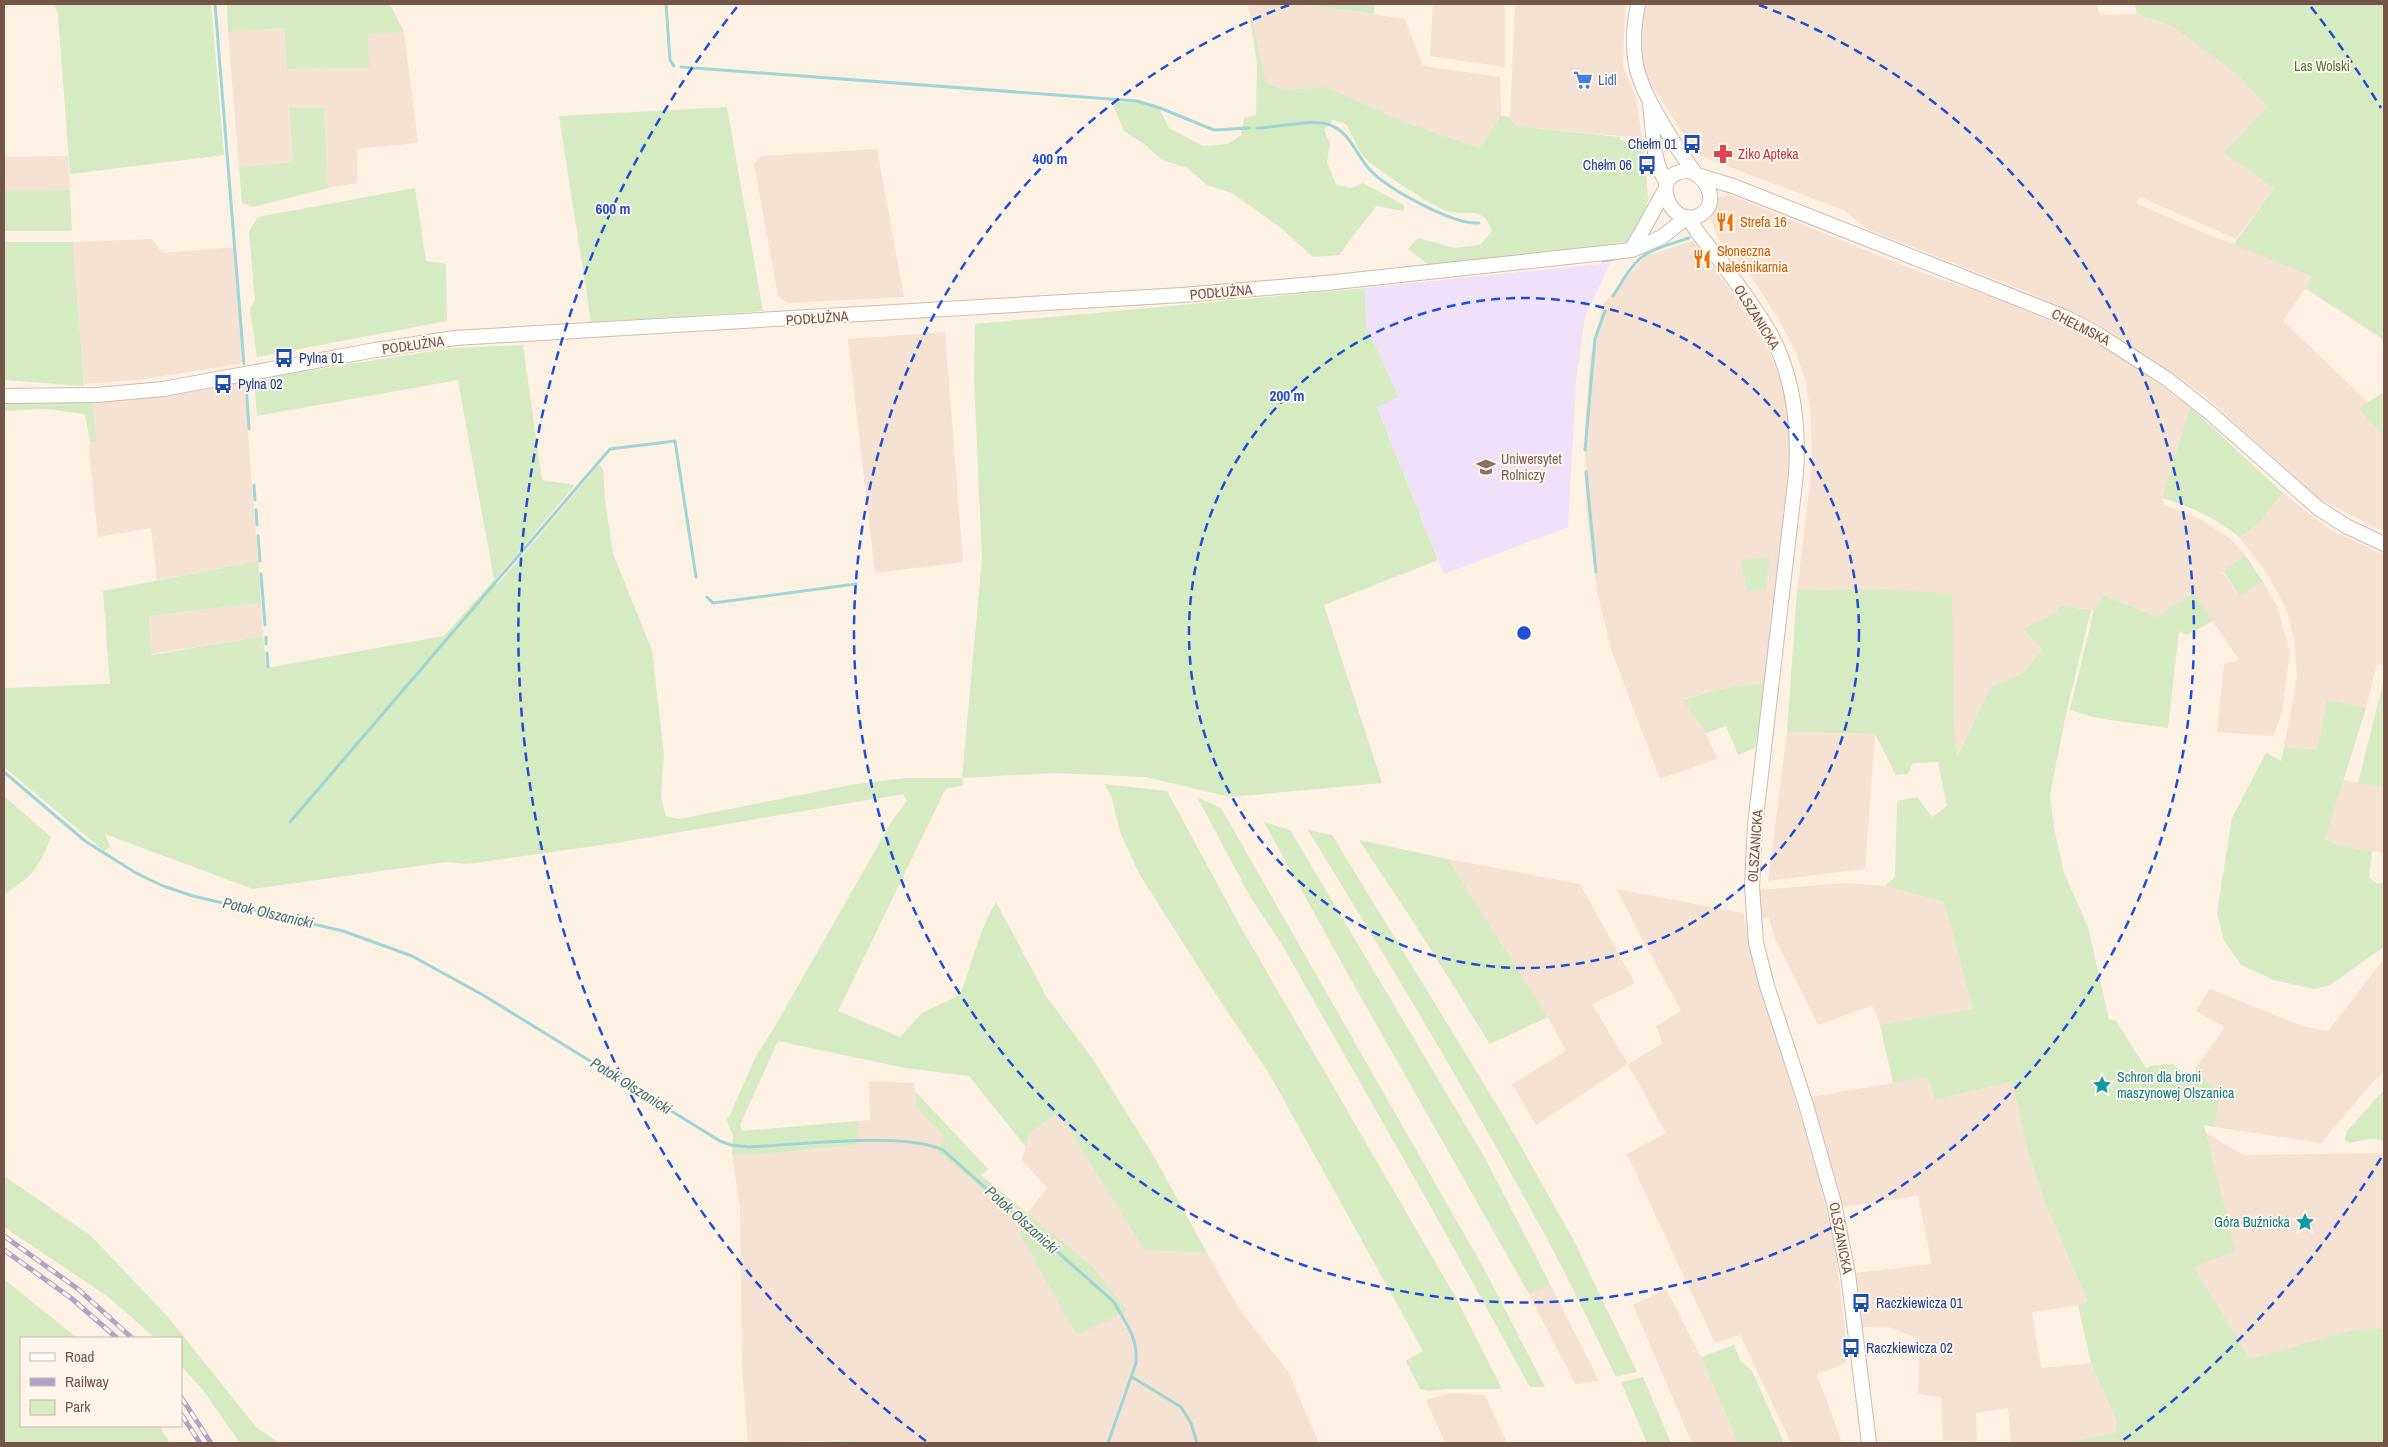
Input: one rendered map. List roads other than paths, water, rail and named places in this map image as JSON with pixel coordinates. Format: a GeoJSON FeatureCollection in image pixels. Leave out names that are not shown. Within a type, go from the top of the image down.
{"type":"FeatureCollection","features":[{"type":"Feature","properties":{"kind":"street"},"geometry":{"type":"LineString","coordinates":[[1638,4],[1634,32],[1635,63],[1649,97],[1678,150],[1710,190],[1706,207]]}},
{"type":"Feature","properties":{"kind":"street"},"geometry":{"type":"LineString","coordinates":[[1649,97],[1658,163],[1672,208],[1676,213],[1688,218],[1706,207],[1716,192],[1734,186]]}},
{"type":"Feature","properties":{"kind":"street"},"geometry":{"type":"LineString","coordinates":[[1632,250],[1666,186],[1678,173],[1698,174]]}},
{"type":"Feature","properties":{"kind":"street","name":"CHEŁMSKA"},"geometry":{"type":"LineString","coordinates":[[1698,174],[1734,186],[2058,314],[2096,333],[2167,379],[2202,406],[2318,508],[2346,526],[2384,544]]}},
{"type":"Feature","properties":{"kind":"street","name":"OLSZANICKA"},"geometry":{"type":"LineString","coordinates":[[1706,207],[1707,233],[1717,257]]}},
{"type":"Feature","properties":{"kind":"street","name":"OLSZANICKA"},"geometry":{"type":"LineString","coordinates":[[1688,218],[1772,338],[1782,358],[1794,402],[1798,451],[1755,825],[1753,907],[1761,964],[1826,1172],[1842,1237],[1869,1443]]}},
{"type":"Feature","properties":{"kind":"street","name":"PODŁUŻNA"},"geometry":{"type":"LineString","coordinates":[[4,396],[97,395],[162,388],[375,350],[455,338],[1164,297],[1326,283],[1632,250],[1662,237],[1688,218]]}},
{"type":"Feature","properties":{"kind":"waterway"},"geometry":{"type":"LineString","coordinates":[[215,4],[244,364]]}},
{"type":"Feature","properties":{"kind":"waterway"},"geometry":{"type":"LineString","coordinates":[[666,4],[670,60],[674,66]]}},
{"type":"Feature","properties":{"kind":"waterway"},"geometry":{"type":"LineString","coordinates":[[681,67],[1137,101],[1160,108],[1214,130],[1249,128]]}},
{"type":"Feature","properties":{"kind":"waterway"},"geometry":{"type":"LineString","coordinates":[[1257,128],[1304,123],[1330,125],[1337,128],[1348,138],[1370,170],[1391,187],[1438,212],[1468,222],[1479,223]]}},
{"type":"Feature","properties":{"kind":"waterway"},"geometry":{"type":"LineString","coordinates":[[1613,296],[1629,271],[1643,256],[1689,238]]}},
{"type":"Feature","properties":{"kind":"waterway"},"geometry":{"type":"LineString","coordinates":[[1603,261],[1615,259]]}},
{"type":"Feature","properties":{"kind":"waterway"},"geometry":{"type":"LineString","coordinates":[[1585,450],[1595,339],[1605,311]]}},
{"type":"Feature","properties":{"kind":"waterway"},"geometry":{"type":"LineString","coordinates":[[246,383],[249,429]]}},
{"type":"Feature","properties":{"kind":"waterway"},"geometry":{"type":"LineString","coordinates":[[290,822],[610,449],[675,441],[696,577]]}},
{"type":"Feature","properties":{"kind":"waterway"},"geometry":{"type":"LineString","coordinates":[[1586,472],[1596,572]]}},
{"type":"Feature","properties":{"kind":"waterway"},"geometry":{"type":"LineString","coordinates":[[254,485],[255,500]]}},
{"type":"Feature","properties":{"kind":"waterway"},"geometry":{"type":"LineString","coordinates":[[256,510],[257,525]]}},
{"type":"Feature","properties":{"kind":"waterway"},"geometry":{"type":"LineString","coordinates":[[258,536],[260,561]]}},
{"type":"Feature","properties":{"kind":"waterway"},"geometry":{"type":"LineString","coordinates":[[261,574],[265,625]]}},
{"type":"Feature","properties":{"kind":"waterway"},"geometry":{"type":"LineString","coordinates":[[707,597],[713,603],[856,584]]}},
{"type":"Feature","properties":{"kind":"waterway"},"geometry":{"type":"LineString","coordinates":[[266,637],[266,644]]}},
{"type":"Feature","properties":{"kind":"waterway"},"geometry":{"type":"LineString","coordinates":[[267,653],[268,667]]}},
{"type":"Feature","properties":{"kind":"waterway","name":"Potok Olszanicki"},"geometry":{"type":"LineString","coordinates":[[4,772],[85,841],[136,873],[163,886],[193,896],[343,931],[412,956],[483,995],[720,1141],[731,1145],[749,1147],[821,1142],[903,1141],[926,1144],[943,1150],[1114,1302],[1127,1324],[1135,1346],[1136,1363],[1108,1443]]}},
{"type":"Feature","properties":{"kind":"waterway"},"geometry":{"type":"LineString","coordinates":[[1132,1377],[1181,1407],[1191,1423],[1197,1443]]}},
{"type":"Feature","properties":{"kind":"railway"},"geometry":{"type":"LineString","coordinates":[[4,1236],[78,1289],[131,1337]]}},
{"type":"Feature","properties":{"kind":"railway"},"geometry":{"type":"LineString","coordinates":[[4,1250],[71,1298],[116,1337]]}},
{"type":"Feature","properties":{"kind":"railway"},"geometry":{"type":"LineString","coordinates":[[182,1399],[211,1443]]}},
{"type":"Feature","properties":{"kind":"railway"},"geometry":{"type":"LineString","coordinates":[[182,1416],[200,1443]]}},
{"type":"Feature","properties":{"kind":"place","name":"Lidl"},"geometry":{"type":"Point","coordinates":[1583,80]}},
{"type":"Feature","properties":{"kind":"place","name":"Chełm 01"},"geometry":{"type":"Point","coordinates":[1692,144]}},
{"type":"Feature","properties":{"kind":"place","name":"Ziko Apteka"},"geometry":{"type":"Point","coordinates":[1723,154]}},
{"type":"Feature","properties":{"kind":"place","name":"Chełm 06"},"geometry":{"type":"Point","coordinates":[1647,165]}},
{"type":"Feature","properties":{"kind":"place","name":"Strefa 16"},"geometry":{"type":"Point","coordinates":[1725,222]}},
{"type":"Feature","properties":{"kind":"place","name":"Słoneczna Naleśnikarnia"},"geometry":{"type":"Point","coordinates":[1702,259]}},
{"type":"Feature","properties":{"kind":"place","name":"Pylna 01"},"geometry":{"type":"Point","coordinates":[284,358]}},
{"type":"Feature","properties":{"kind":"place","name":"Pylna 02"},"geometry":{"type":"Point","coordinates":[223,384]}},
{"type":"Feature","properties":{"kind":"place","name":"Uniwersytet Rolniczy"},"geometry":{"type":"Point","coordinates":[1486,467]}},
{"type":"Feature","properties":{"kind":"place","name":"Schron dla broni maszynowej Olszanica"},"geometry":{"type":"Point","coordinates":[2102,1085]}},
{"type":"Feature","properties":{"kind":"place","name":"Góra Buźnicka"},"geometry":{"type":"Point","coordinates":[2305,1222]}},
{"type":"Feature","properties":{"kind":"place","name":"Raczkiewicza 01"},"geometry":{"type":"Point","coordinates":[1861,1303]}},
{"type":"Feature","properties":{"kind":"place","name":"Raczkiewicza 02"},"geometry":{"type":"Point","coordinates":[1851,1348]}},
{"type":"Feature","properties":{"kind":"park label","name":"Las Wolski"},"geometry":{"type":"Point","coordinates":[2322,66]}}]}
